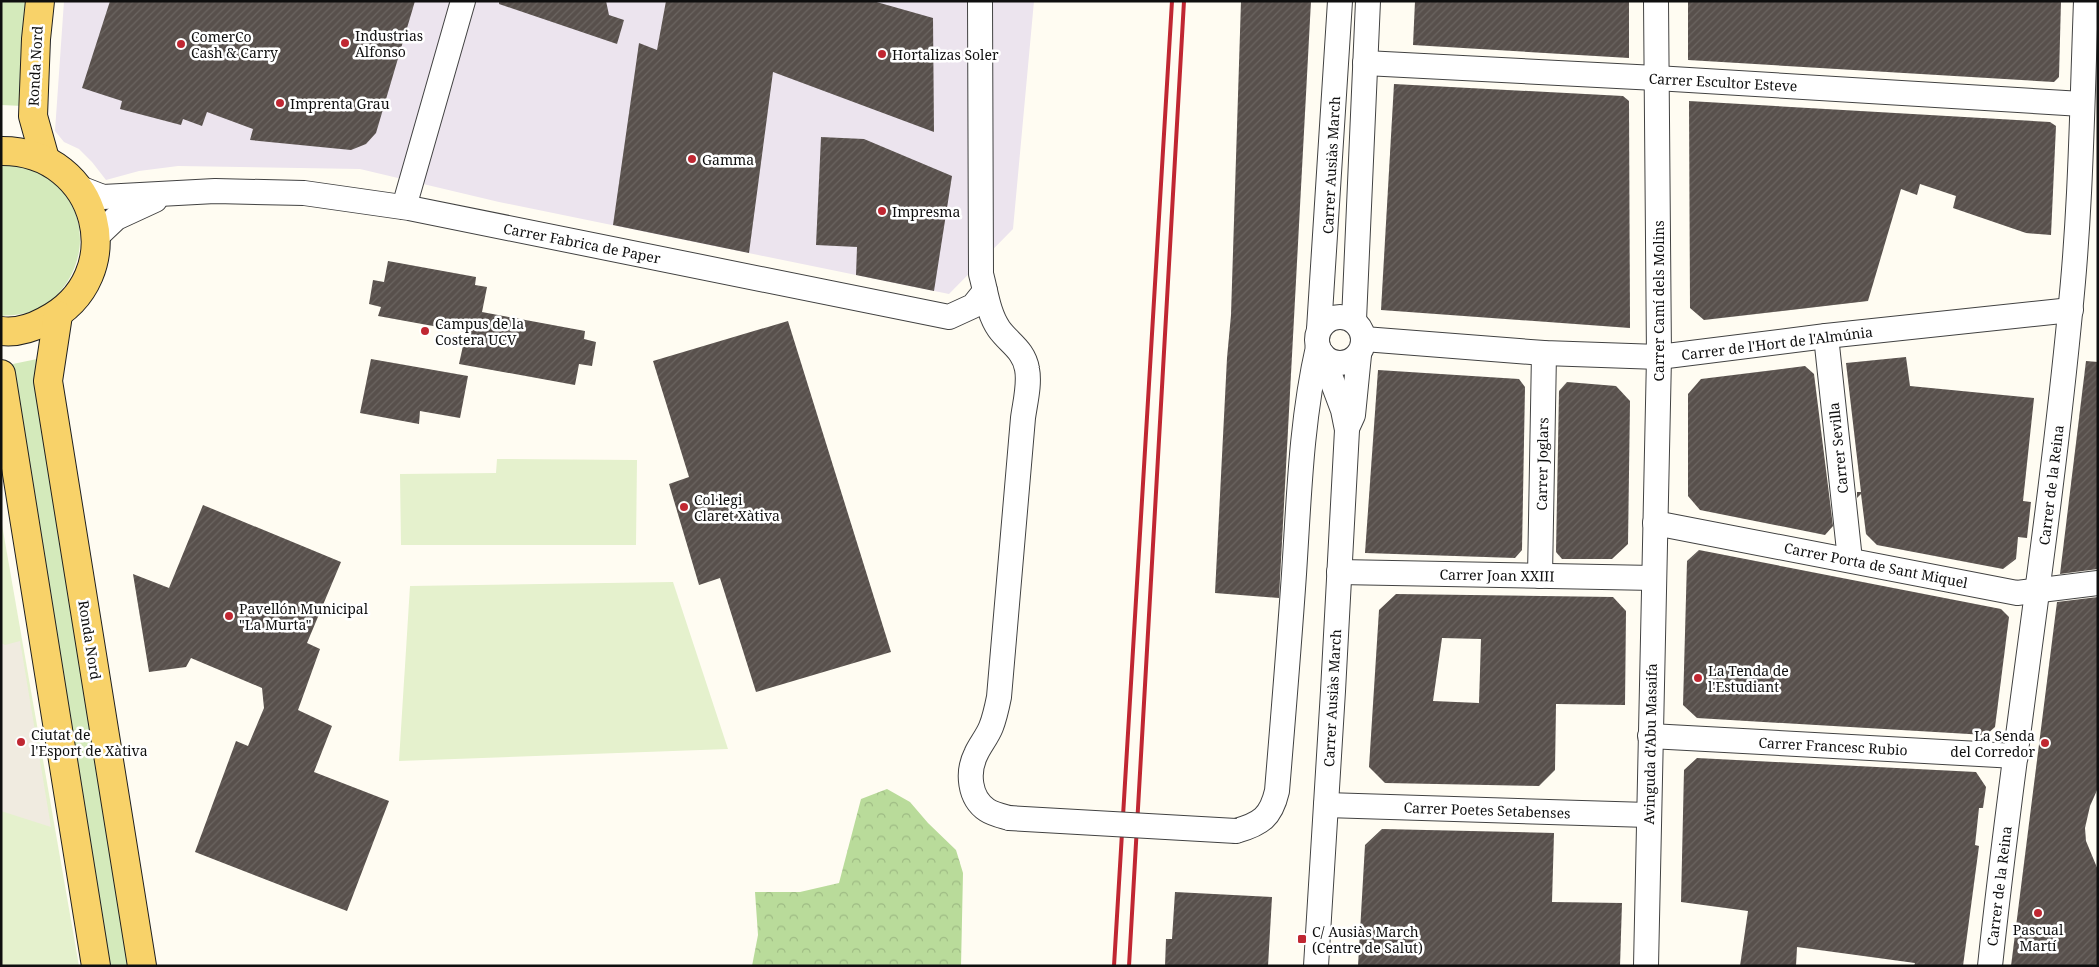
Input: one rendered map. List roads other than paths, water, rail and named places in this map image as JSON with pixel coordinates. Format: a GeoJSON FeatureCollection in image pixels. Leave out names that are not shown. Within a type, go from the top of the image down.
{"type":"FeatureCollection","features":[{"type":"Feature","properties":{"kind":"main road","name":"Ronda Nord"},"geometry":{"type":"LineString","coordinates":[[40,1],[36,39],[33,116],[45,158]]}},
{"type":"Feature","properties":{"kind":"main road"},"geometry":{"type":"LineString","coordinates":[[1,151],[19,151],[45,158],[64,171],[80,188],[92,211],[96,237],[92,267],[89,274],[79,294],[58,315],[32,328],[1,331]]}},
{"type":"Feature","properties":{"kind":"main road","name":"Ronda Nord"},"geometry":{"type":"LineString","coordinates":[[58,315],[48,381],[142,966]]}},
{"type":"Feature","properties":{"kind":"main road"},"geometry":{"type":"LineString","coordinates":[[1,374],[96,966]]}},
{"type":"Feature","properties":{"kind":"street"},"geometry":{"type":"LineString","coordinates":[[404,207],[463,1]]}},
{"type":"Feature","properties":{"kind":"street"},"geometry":{"type":"LineString","coordinates":[[980,1],[982,274],[985,290]]}},
{"type":"Feature","properties":{"kind":"street","name":"Carrer Ausiàs March"},"geometry":{"type":"LineString","coordinates":[[985,290],[991,314],[998,328],[1022,353],[1027,368],[1028,380],[1023,418],[999,697],[991,728],[976,755],[971,774],[974,795],[986,810],[1009,818],[1236,831],[1258,823],[1268,815],[1277,791],[1291,621],[1301,461],[1308,400],[1320,344],[1340,1]]}},
{"type":"Feature","properties":{"kind":"street","name":"Carrer Ausiàs March"},"geometry":{"type":"LineString","coordinates":[[1347,430],[1353,415],[1359,338],[1368,1]]}},
{"type":"Feature","properties":{"kind":"street","name":"Carrer Camí dels Molins"},"geometry":{"type":"LineString","coordinates":[[1655,523],[1659,357],[1656,1]]}},
{"type":"Feature","properties":{"kind":"street","name":"Carrer de la Reina"},"geometry":{"type":"LineString","coordinates":[[1990,966],[2071,310],[2080,174],[2086,1]]}},
{"type":"Feature","properties":{"kind":"street","name":"Carrer Escultor Esteve"},"geometry":{"type":"LineString","coordinates":[[1365,63],[1656,78],[2082,104]]}},
{"type":"Feature","properties":{"kind":"street","name":"Carrer Fabrica de Paper"},"geometry":{"type":"LineString","coordinates":[[80,188],[104,197],[215,191],[278,192],[334,197],[404,207],[949,317],[973,306],[985,290]]}},
{"type":"Feature","properties":{"kind":"street","name":"Carrer Fabrica de Paper"},"geometry":{"type":"LineString","coordinates":[[96,237],[116,218],[166,194]]}},
{"type":"Feature","properties":{"kind":"street","name":"Carrer de l'Hort de l'Almúnia"},"geometry":{"type":"LineString","coordinates":[[1359,338],[1544,352],[1659,357],[1826,336],[2071,310]]}},
{"type":"Feature","properties":{"kind":"street"},"geometry":{"type":"LineString","coordinates":[[1339,316],[1347,317],[1359,338],[1347,362],[1340,364],[1333,362],[1320,344],[1324,322],[1339,316]]}},
{"type":"Feature","properties":{"kind":"street","name":"Carrer Sevilla"},"geometry":{"type":"LineString","coordinates":[[1826,336],[1850,560]]}},
{"type":"Feature","properties":{"kind":"street","name":"Carrer Ausiàs March"},"geometry":{"type":"LineString","coordinates":[[1316,966],[1347,430],[1343,410],[1320,344]]}},
{"type":"Feature","properties":{"kind":"street","name":"Carrer Joglars"},"geometry":{"type":"LineString","coordinates":[[1540,576],[1544,352]]}},
{"type":"Feature","properties":{"kind":"street","name":"Carrer Porta de Sant Miquel"},"geometry":{"type":"LineString","coordinates":[[1655,523],[2017,593],[2098,583]]}},
{"type":"Feature","properties":{"kind":"street","name":"Avinguda d'Abu Masaifa"},"geometry":{"type":"LineString","coordinates":[[1646,966],[1655,523]]}},
{"type":"Feature","properties":{"kind":"street","name":"Carrer Joan XXIII"},"geometry":{"type":"LineString","coordinates":[[1339,572],[1654,578]]}},
{"type":"Feature","properties":{"kind":"street","name":"Carrer Francesc Rubio"},"geometry":{"type":"LineString","coordinates":[[1650,736],[2016,756]]}},
{"type":"Feature","properties":{"kind":"street","name":"Carrer Poetes Setabenses"},"geometry":{"type":"LineString","coordinates":[[1326,805],[1648,815]]}},
{"type":"Feature","properties":{"kind":"railway"},"geometry":{"type":"LineString","coordinates":[[1114,966],[1172,1]]}},
{"type":"Feature","properties":{"kind":"railway"},"geometry":{"type":"LineString","coordinates":[[1129,966],[1184,1]]}},
{"type":"Feature","properties":{"kind":"place","name":"Industrias Alfonso"},"geometry":{"type":"Point","coordinates":[345,43]}},
{"type":"Feature","properties":{"kind":"place","name":"ComerCo Cash & Carry"},"geometry":{"type":"Point","coordinates":[181,44]}},
{"type":"Feature","properties":{"kind":"place","name":"Hortalizas Soler"},"geometry":{"type":"Point","coordinates":[882,54]}},
{"type":"Feature","properties":{"kind":"place","name":"Imprenta Grau"},"geometry":{"type":"Point","coordinates":[280,103]}},
{"type":"Feature","properties":{"kind":"place","name":"Gamma"},"geometry":{"type":"Point","coordinates":[692,159]}},
{"type":"Feature","properties":{"kind":"place","name":"Impresma"},"geometry":{"type":"Point","coordinates":[882,211]}},
{"type":"Feature","properties":{"kind":"place","name":"Campus de la Costera UCV"},"geometry":{"type":"Point","coordinates":[425,331]}},
{"type":"Feature","properties":{"kind":"place","name":"Col·legi Claret Xàtiva"},"geometry":{"type":"Point","coordinates":[684,507]}},
{"type":"Feature","properties":{"kind":"place","name":"Pavellón Municipal \"La Murta\""},"geometry":{"type":"Point","coordinates":[229,616]}},
{"type":"Feature","properties":{"kind":"place","name":"La Tenda de l'Estudiant"},"geometry":{"type":"Point","coordinates":[1698,678]}},
{"type":"Feature","properties":{"kind":"place","name":"Ciutat de l'Esport de Xàtiva"},"geometry":{"type":"Point","coordinates":[21,742]}},
{"type":"Feature","properties":{"kind":"place","name":"La Senda del Corredor"},"geometry":{"type":"Point","coordinates":[2045,743]}},
{"type":"Feature","properties":{"kind":"place","name":"Pascual Martí"},"geometry":{"type":"Point","coordinates":[2038,913]}},
{"type":"Feature","properties":{"kind":"place","name":"C/ Ausiàs March (Centre de Salut)"},"geometry":{"type":"Point","coordinates":[1302,939]}}]}
